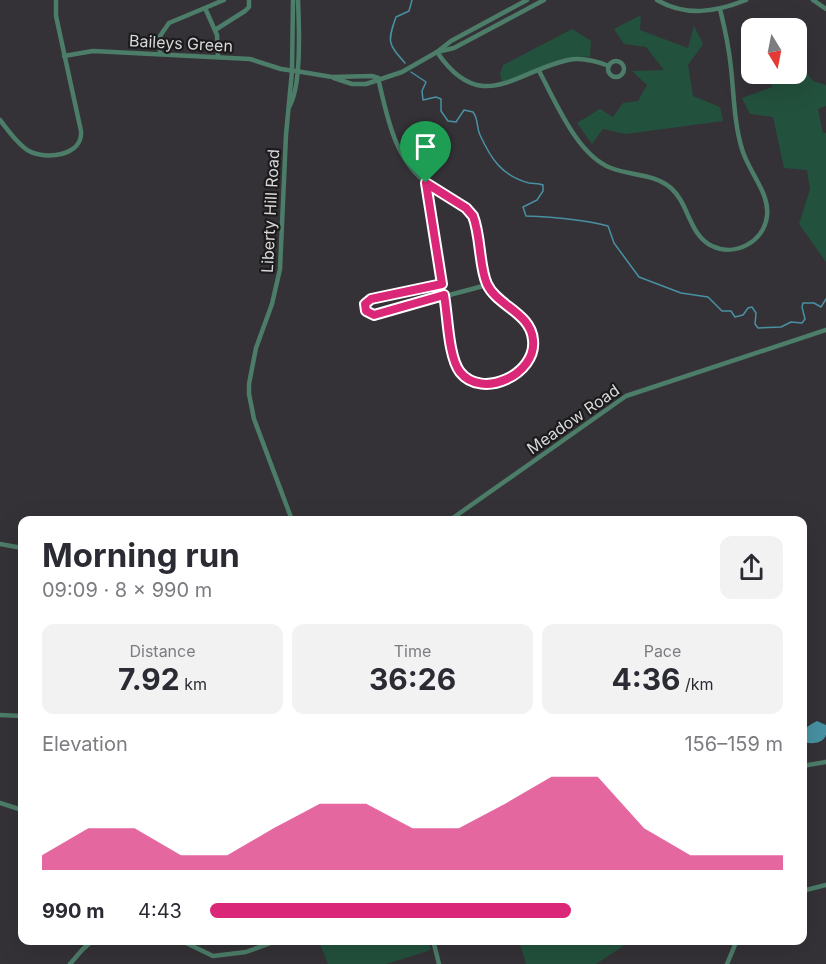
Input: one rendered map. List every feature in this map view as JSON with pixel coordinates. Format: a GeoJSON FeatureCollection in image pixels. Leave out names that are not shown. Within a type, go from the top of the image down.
{"type":"FeatureCollection","features":[{"type":"Feature","properties":{"kind":"street"},"geometry":{"type":"LineString","coordinates":[[0,120],[20,143],[32,152],[62,154],[71,152],[81,139],[56,16],[56,0]]}},
{"type":"Feature","properties":{"kind":"street"},"geometry":{"type":"LineString","coordinates":[[160,54],[160,40],[165,27],[173,21],[224,0]]}},
{"type":"Feature","properties":{"kind":"street"},"geometry":{"type":"LineString","coordinates":[[215,30],[247,9],[249,0]]}},
{"type":"Feature","properties":{"kind":"street","name":"Liberty Hill Road"},"geometry":{"type":"LineString","coordinates":[[293,0],[295,71]]}},
{"type":"Feature","properties":{"kind":"street","name":"Liberty Hill Road"},"geometry":{"type":"LineString","coordinates":[[290,516],[259,434],[249,394],[250,373],[256,348],[272,304],[280,269],[286,135],[294,93],[298,0]]}},
{"type":"Feature","properties":{"kind":"street"},"geometry":{"type":"LineString","coordinates":[[437,52],[451,41],[527,0]]}},
{"type":"Feature","properties":{"kind":"street"},"geometry":{"type":"LineString","coordinates":[[437,52],[454,48],[544,0]]}},
{"type":"Feature","properties":{"kind":"street"},"geometry":{"type":"LineString","coordinates":[[657,0],[682,10],[702,12],[720,9],[746,0]]}},
{"type":"Feature","properties":{"kind":"street"},"geometry":{"type":"LineString","coordinates":[[813,0],[826,9]]}},
{"type":"Feature","properties":{"kind":"street"},"geometry":{"type":"LineString","coordinates":[[205,8],[215,30],[218,57]]}},
{"type":"Feature","properties":{"kind":"street"},"geometry":{"type":"LineString","coordinates":[[539,71],[578,142],[594,159],[612,168],[649,176],[666,184],[679,198],[704,240],[721,249],[740,249],[752,243],[761,234],[768,210],[765,198],[746,162],[739,140],[728,46],[720,9]]}},
{"type":"Feature","properties":{"kind":"street","name":"Baileys Green"},"geometry":{"type":"LineString","coordinates":[[64,56],[93,51],[250,58],[295,71],[332,77],[372,76],[378,78],[402,72],[437,52]]}},
{"type":"Feature","properties":{"kind":"street"},"geometry":{"type":"LineString","coordinates":[[437,52],[453,72],[476,84],[486,86],[505,84],[558,63],[575,59],[589,60],[609,66]]}},
{"type":"Feature","properties":{"kind":"street"},"geometry":{"type":"LineString","coordinates":[[378,78],[396,142],[409,164],[426,183],[466,208],[473,216],[487,285],[530,329],[533,339],[532,354],[524,367],[512,376],[482,384],[464,376],[458,367],[454,358],[426,183]]}},
{"type":"Feature","properties":{"kind":"street"},"geometry":{"type":"LineString","coordinates":[[442,284],[371,299],[365,304],[365,309],[367,313],[374,315],[487,285]]}},
{"type":"Feature","properties":{"kind":"street","name":"Meadow Road"},"geometry":{"type":"LineString","coordinates":[[456,516],[626,396],[826,330]]}},
{"type":"Feature","properties":{"kind":"street"},"geometry":{"type":"LineString","coordinates":[[0,544],[18,547]]}},
{"type":"Feature","properties":{"kind":"street"},"geometry":{"type":"LineString","coordinates":[[0,715],[18,716]]}},
{"type":"Feature","properties":{"kind":"street"},"geometry":{"type":"LineString","coordinates":[[807,765],[826,762]]}},
{"type":"Feature","properties":{"kind":"street"},"geometry":{"type":"LineString","coordinates":[[0,803],[18,809]]}},
{"type":"Feature","properties":{"kind":"street"},"geometry":{"type":"LineString","coordinates":[[807,890],[826,885]]}},
{"type":"Feature","properties":{"kind":"street"},"geometry":{"type":"LineString","coordinates":[[70,964],[88,945]]}},
{"type":"Feature","properties":{"kind":"street"},"geometry":{"type":"LineString","coordinates":[[190,945],[213,956],[246,952],[265,945]]}},
{"type":"Feature","properties":{"kind":"street"},"geometry":{"type":"LineString","coordinates":[[434,945],[440,964]]}},
{"type":"Feature","properties":{"kind":"street"},"geometry":{"type":"LineString","coordinates":[[727,964],[735,945]]}},
{"type":"Feature","properties":{"kind":"street"},"geometry":{"type":"LineString","coordinates":[[211,964],[213,956]]}},
{"type":"Feature","properties":{"kind":"green space"},"geometry":{"type":"Polygon","coordinates":[[[641,15],[640,30],[688,48],[694,26],[703,44],[688,65],[693,96],[720,107],[723,121],[626,134],[603,129],[592,144],[577,123],[600,109],[613,117],[623,103],[638,101],[647,85],[632,71],[664,70],[646,47],[624,44],[614,29],[641,15]]]}},
{"type":"Feature","properties":{"kind":"green space"},"geometry":{"type":"Polygon","coordinates":[[[572,29],[591,41],[590,57],[556,62],[502,82],[500,74],[503,65],[572,29]]]}},
{"type":"Feature","properties":{"kind":"green space"},"geometry":{"type":"Polygon","coordinates":[[[807,74],[813,81],[826,85],[826,106],[818,109],[823,133],[826,133],[826,262],[799,224],[810,189],[807,170],[784,168],[773,117],[750,114],[742,98],[772,87],[772,84],[807,84],[807,74]]]}},
{"type":"Feature","properties":{"kind":"green space"},"geometry":{"type":"Polygon","coordinates":[[[321,945],[429,945],[431,950],[386,964],[328,964],[321,945]]]}},
{"type":"Feature","properties":{"kind":"green space"},"geometry":{"type":"Polygon","coordinates":[[[520,945],[625,945],[596,964],[526,964],[520,945]]]}},
{"type":"Feature","properties":{"kind":"water"},"geometry":{"type":"Polygon","coordinates":[[[817,721],[826,725],[826,735],[822,740],[816,743],[807,742],[807,728],[817,721]]]}},
{"type":"Feature","properties":{"kind":"waterway"},"geometry":{"type":"LineString","coordinates":[[405,63],[392,47],[390,38],[396,17],[409,11],[412,0]]}},
{"type":"Feature","properties":{"kind":"waterway"},"geometry":{"type":"LineString","coordinates":[[411,72],[426,82],[422,91],[423,100],[436,97],[441,99],[441,111],[448,121],[456,122],[464,110],[473,112],[484,144],[493,159],[505,171],[520,180],[543,185],[543,191],[537,200],[523,207],[526,216],[567,219],[608,226],[614,243],[639,277],[681,293],[708,297],[722,311],[731,311],[735,317],[743,315],[748,308],[752,307],[756,313],[755,324],[758,328],[781,327],[791,322],[802,323],[805,319],[803,303],[814,303],[821,307],[826,299]]}},
{"type":"Feature","properties":{"kind":"route"},"geometry":{"type":"LineString","coordinates":[[426,183],[466,208],[473,216],[487,285],[530,329],[533,349],[530,359],[520,371],[512,376],[482,384],[468,379],[460,372],[454,358],[444,295],[374,315],[369,314],[365,309],[365,304],[371,299],[442,284],[426,183]]}}]}
